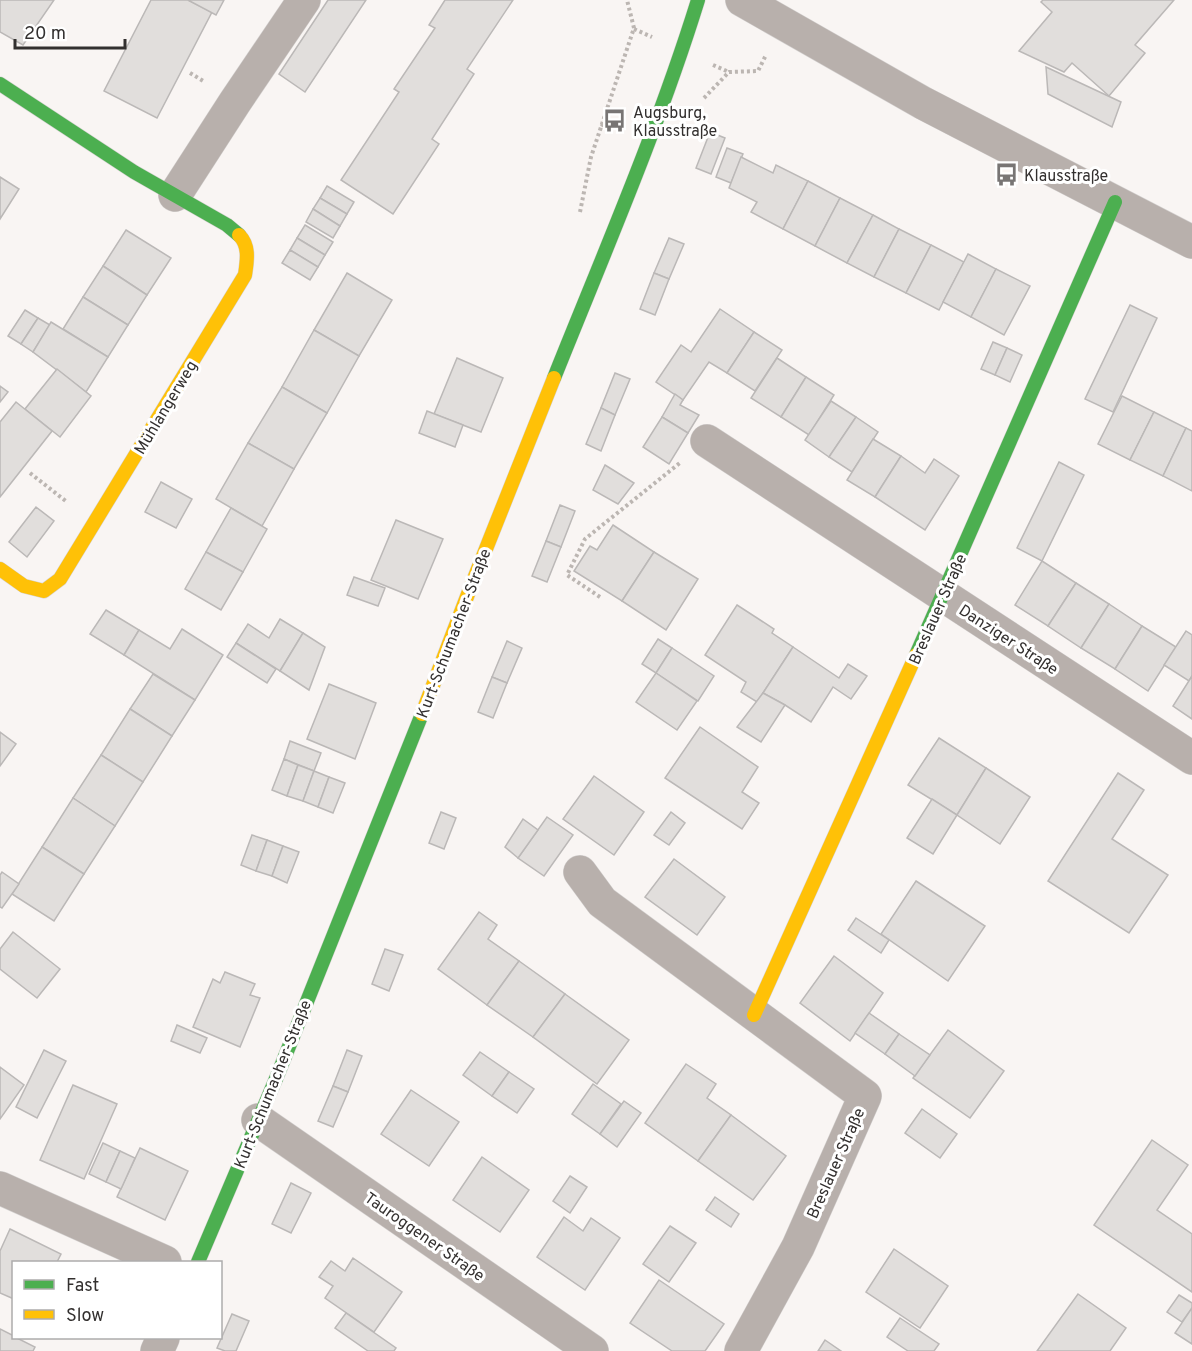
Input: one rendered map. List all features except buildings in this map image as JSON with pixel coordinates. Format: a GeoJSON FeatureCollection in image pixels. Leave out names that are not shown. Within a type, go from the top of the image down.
{"type":"FeatureCollection","features":[{"type":"Feature","properties":{"kind":"street"},"geometry":{"type":"LineString","coordinates":[[175,195],[304,0]]}},
{"type":"Feature","properties":{"kind":"street","name":"Kurt-Schumacher-Straße"},"geometry":{"type":"LineString","coordinates":[[199,1261],[278,1074],[636,174],[682,51],[698,0]]}},
{"type":"Feature","properties":{"kind":"street"},"geometry":{"type":"LineString","coordinates":[[742,0],[923,103],[1192,242]]}},
{"type":"Feature","properties":{"kind":"street","name":"Mühlangerweg"},"geometry":{"type":"LineString","coordinates":[[0,84],[134,172],[227,225],[242,238],[248,255],[245,274],[60,579],[44,591],[24,586],[0,569]]}},
{"type":"Feature","properties":{"kind":"street","name":"Breslauer Straße"},"geometry":{"type":"LineString","coordinates":[[754,1015],[943,596],[1115,202]]}},
{"type":"Feature","properties":{"kind":"street","name":"Danziger Straße"},"geometry":{"type":"LineString","coordinates":[[707,441],[1192,758]]}},
{"type":"Feature","properties":{"kind":"street","name":"Breslauer Straße"},"geometry":{"type":"LineString","coordinates":[[580,872],[602,902],[865,1096],[798,1247],[741,1351]]}},
{"type":"Feature","properties":{"kind":"street","name":"Tauroggener Straße"},"geometry":{"type":"LineString","coordinates":[[258,1120],[592,1351]]}},
{"type":"Feature","properties":{"kind":"street"},"geometry":{"type":"LineString","coordinates":[[0,1188],[161,1261]]}},
{"type":"Feature","properties":{"kind":"path"},"geometry":{"type":"LineString","coordinates":[[700,106],[705,95],[729,72],[758,71]]}},
{"type":"Feature","properties":{"kind":"path"},"geometry":{"type":"LineString","coordinates":[[602,124],[607,127]]}},
{"type":"Feature","properties":{"kind":"path"},"geometry":{"type":"LineString","coordinates":[[600,597],[567,575],[585,539],[707,441]]}},
{"type":"Feature","properties":{"kind":"path"},"geometry":{"type":"LineString","coordinates":[[30,473],[94,525]]}},
{"type":"Feature","properties":{"kind":"traffic: fast"},"geometry":{"type":"LineString","coordinates":[[554,378],[666,96],[698,0]]}},
{"type":"Feature","properties":{"kind":"traffic: fast"},"geometry":{"type":"LineString","coordinates":[[0,84],[134,172],[227,225],[239,235]]}},
{"type":"Feature","properties":{"kind":"traffic: fast"},"geometry":{"type":"LineString","coordinates":[[916,655],[1115,202]]}},
{"type":"Feature","properties":{"kind":"traffic: fast"},"geometry":{"type":"LineString","coordinates":[[198,1261],[278,1074],[422,714]]}},
{"type":"Feature","properties":{"kind":"traffic: slow"},"geometry":{"type":"LineString","coordinates":[[0,569],[24,586],[44,591],[60,579],[245,275],[246,249],[239,235]]}},
{"type":"Feature","properties":{"kind":"traffic: slow"},"geometry":{"type":"LineString","coordinates":[[422,714],[554,378]]}},
{"type":"Feature","properties":{"kind":"traffic: slow"},"geometry":{"type":"LineString","coordinates":[[754,1015],[916,655]]}},
{"type":"Feature","properties":{"kind":"place","name":"Augsburg, Klausstraße"},"geometry":{"type":"Point","coordinates":[615,121]}},
{"type":"Feature","properties":{"kind":"place","name":"Klausstraße"},"geometry":{"type":"Point","coordinates":[1006,175]}}]}
